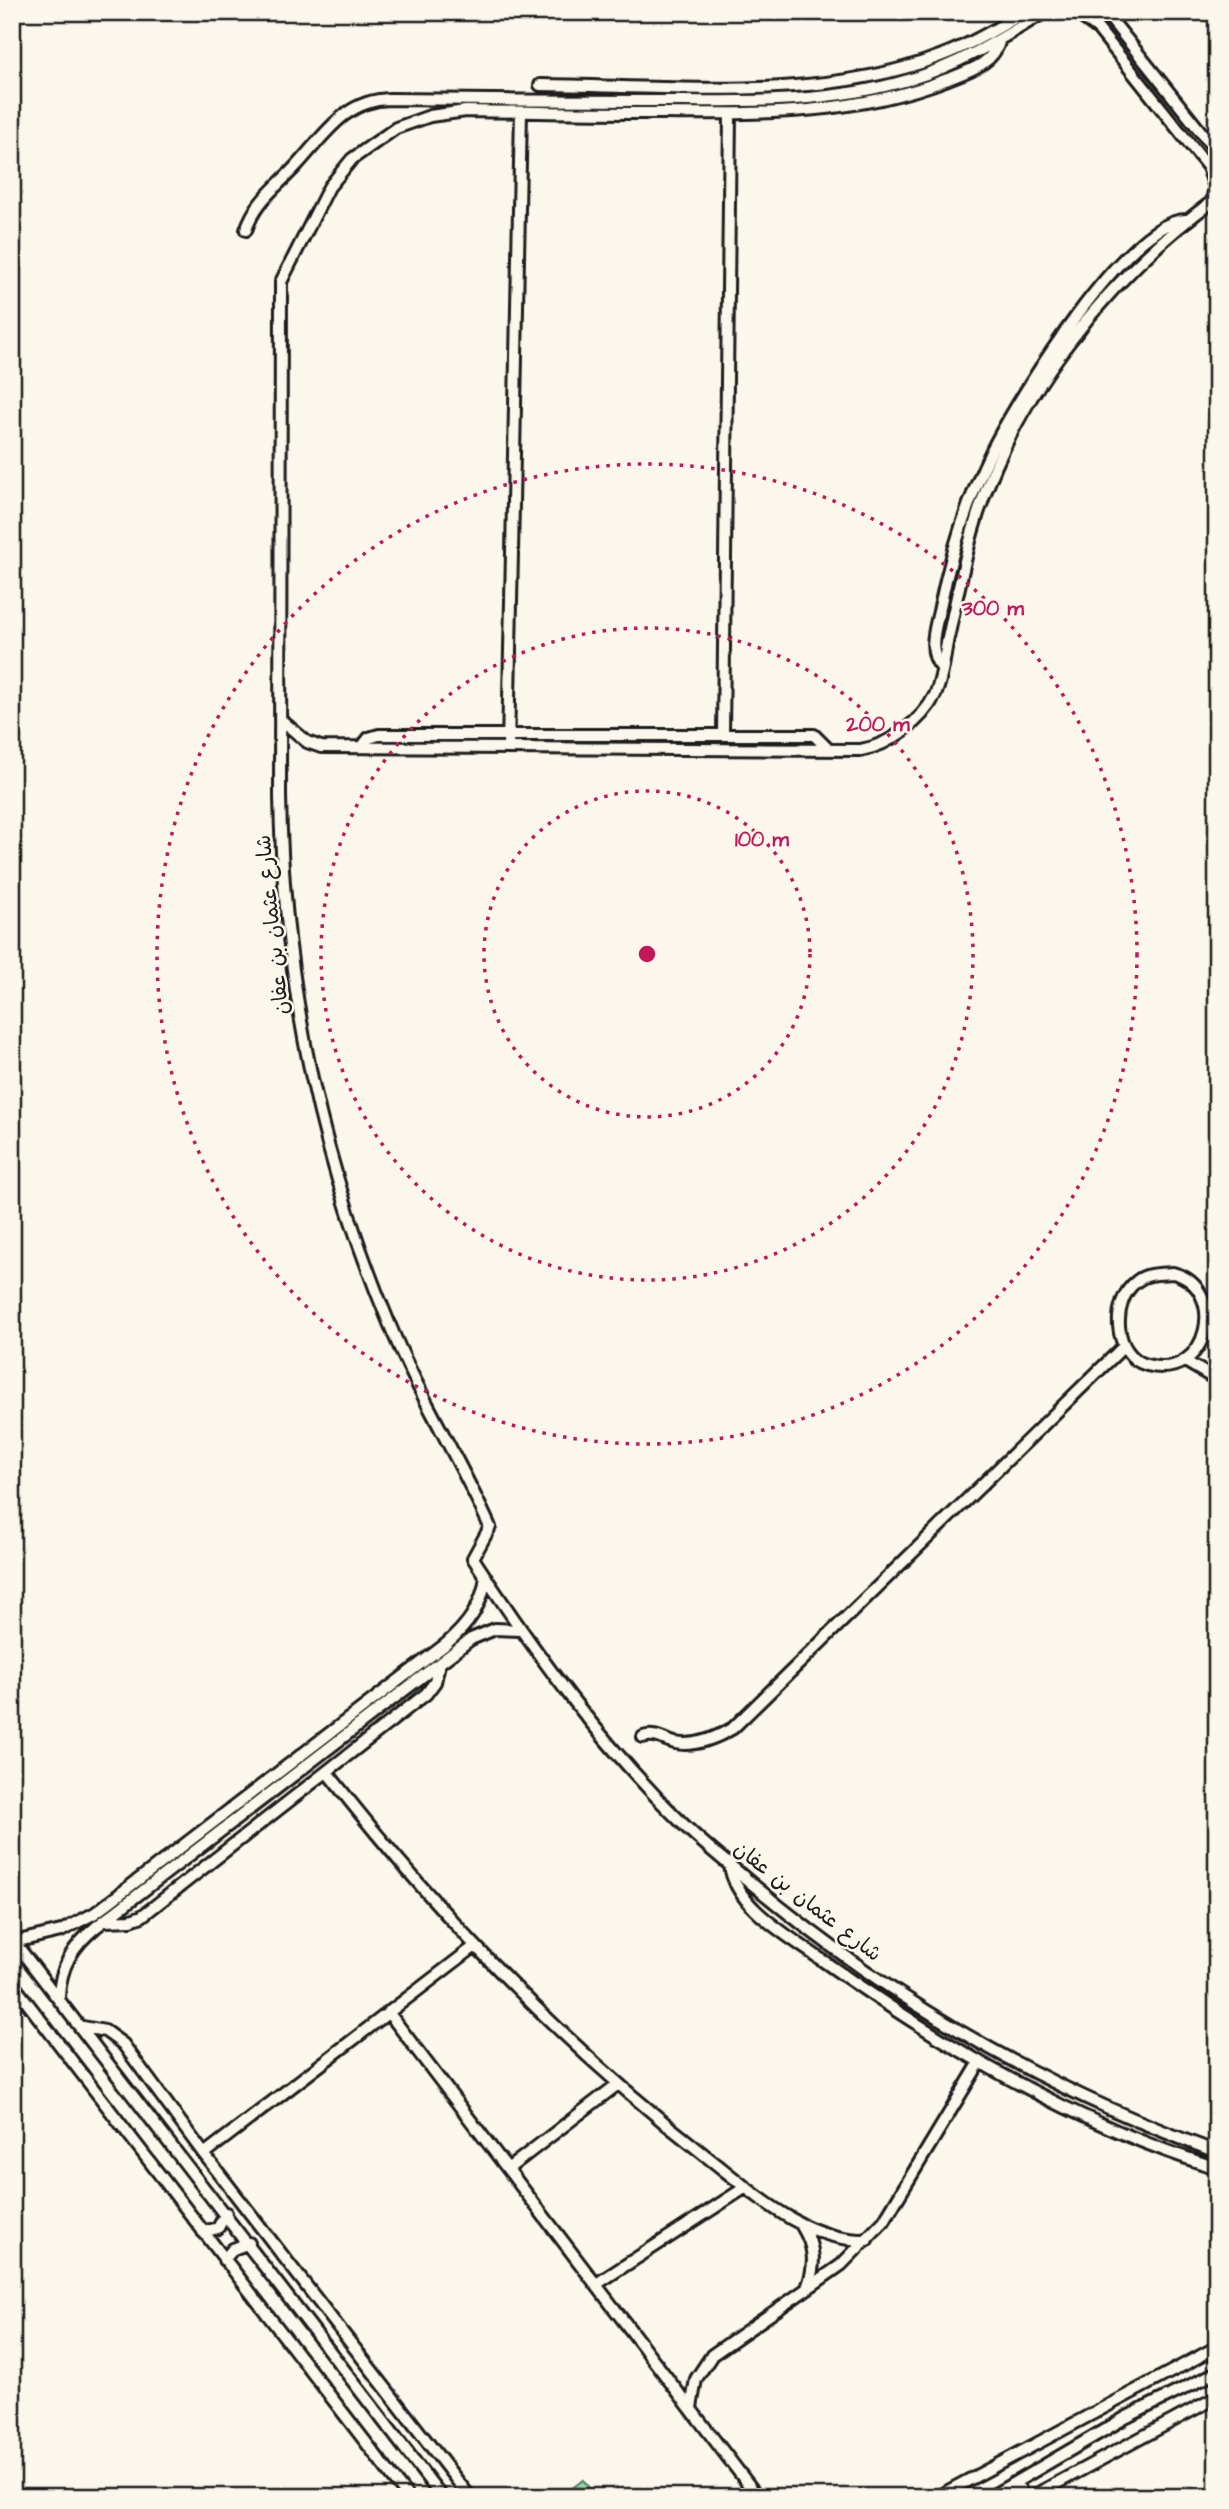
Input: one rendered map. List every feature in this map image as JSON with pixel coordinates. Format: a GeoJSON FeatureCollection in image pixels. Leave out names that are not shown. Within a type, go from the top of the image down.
{"type":"FeatureCollection","features":[{"type":"Feature","properties":{"kind":"street"},"geometry":{"type":"LineString","coordinates":[[540,85],[775,88],[815,84],[921,63],[968,44],[1024,12]]}},
{"type":"Feature","properties":{"kind":"street"},"geometry":{"type":"LineString","coordinates":[[466,106],[764,102],[817,98],[909,80],[954,63],[1000,40],[1045,12]]}},
{"type":"Feature","properties":{"kind":"street"},"geometry":{"type":"LineString","coordinates":[[280,719],[314,745],[362,747],[829,750],[870,748],[892,739],[929,705],[938,688],[974,528],[991,479],[1013,432],[1062,354],[1101,303],[1145,257],[1214,200],[1215,187],[1208,167],[1098,29],[1075,12]]}},
{"type":"Feature","properties":{"kind":"street"},"geometry":{"type":"LineString","coordinates":[[1105,12],[1217,152]]}},
{"type":"Feature","properties":{"kind":"street"},"geometry":{"type":"LineString","coordinates":[[246,230],[262,198],[292,171],[334,121],[350,109],[379,99],[521,112],[730,114],[818,111],[900,95],[983,64],[996,51],[1000,40]]}},
{"type":"Feature","properties":{"kind":"street"},"geometry":{"type":"LineString","coordinates":[[815,84],[817,98]]}},
{"type":"Feature","properties":{"kind":"street","name":"شارع عثمان بن عفان"},"geometry":{"type":"LineString","coordinates":[[466,106],[413,121],[380,137],[352,159],[324,195],[281,282],[280,719],[281,863],[287,931],[308,1065],[324,1131],[360,1247],[389,1324],[416,1385],[491,1527],[473,1558],[560,1684],[640,1779],[683,1825],[823,1941],[921,2009],[1077,2094],[1217,2152]]}},
{"type":"Feature","properties":{"kind":"street"},"geometry":{"type":"LineString","coordinates":[[508,748],[521,112]]}},
{"type":"Feature","properties":{"kind":"street"},"geometry":{"type":"LineString","coordinates":[[723,735],[730,114]]}},
{"type":"Feature","properties":{"kind":"street"},"geometry":{"type":"LineString","coordinates":[[362,747],[369,738],[379,735],[814,735],[821,738],[829,750]]}},
{"type":"Feature","properties":{"kind":"street"},"geometry":{"type":"LineString","coordinates":[[1154,1274],[1188,1276],[1203,1294],[1211,1316],[1203,1344],[1185,1361],[1158,1367],[1133,1359],[1123,1347],[1119,1333],[1123,1301],[1134,1283],[1154,1274]]}},
{"type":"Feature","properties":{"kind":"street"},"geometry":{"type":"LineString","coordinates":[[643,1737],[655,1735],[677,1743],[698,1743],[733,1728],[1123,1347]]}},
{"type":"Feature","properties":{"kind":"street"},"geometry":{"type":"LineString","coordinates":[[1185,1361],[1217,1380]]}},
{"type":"Feature","properties":{"kind":"street"},"geometry":{"type":"LineString","coordinates":[[442,2497],[83,2027],[13,1940],[61,1931],[95,1913],[446,1644],[474,1615],[482,1597],[486,1577]]}},
{"type":"Feature","properties":{"kind":"street"},"geometry":{"type":"LineString","coordinates":[[59,1997],[62,1971],[71,1953],[84,1937],[439,1664],[486,1631],[503,1628],[521,1630]]}},
{"type":"Feature","properties":{"kind":"street"},"geometry":{"type":"LineString","coordinates":[[105,1921],[131,1920],[142,1916],[426,1694],[435,1682],[439,1664]]}},
{"type":"Feature","properties":{"kind":"street"},"geometry":{"type":"LineString","coordinates":[[327,1772],[414,1880],[474,1947],[618,2084],[746,2187],[800,2224],[832,2238],[867,2241]]}},
{"type":"Feature","properties":{"kind":"street"},"geometry":{"type":"LineString","coordinates":[[730,1865],[732,1876],[743,1897],[793,1938],[858,1985],[980,2063],[1113,2128],[1217,2168]]}},
{"type":"Feature","properties":{"kind":"street"},"geometry":{"type":"LineString","coordinates":[[204,2154],[474,1947]]}},
{"type":"Feature","properties":{"kind":"street"},"geometry":{"type":"LineString","coordinates":[[12,1983],[408,2497]]}},
{"type":"Feature","properties":{"kind":"street"},"geometry":{"type":"LineString","coordinates":[[388,2012],[598,2283],[758,2497]]}},
{"type":"Feature","properties":{"kind":"street"},"geometry":{"type":"LineString","coordinates":[[83,2027],[105,2031],[123,2044],[204,2154],[470,2497]]}},
{"type":"Feature","properties":{"kind":"street"},"geometry":{"type":"LineString","coordinates":[[691,2408],[696,2379],[712,2354],[842,2265],[867,2241],[898,2199],[980,2063]]}},
{"type":"Feature","properties":{"kind":"street"},"geometry":{"type":"LineString","coordinates":[[509,2168],[618,2084]]}},
{"type":"Feature","properties":{"kind":"street"},"geometry":{"type":"LineString","coordinates":[[598,2283],[746,2187]]}},
{"type":"Feature","properties":{"kind":"street"},"geometry":{"type":"LineString","coordinates":[[203,2232],[218,2228],[226,2213]]}},
{"type":"Feature","properties":{"kind":"street"},"geometry":{"type":"LineString","coordinates":[[800,2224],[809,2238],[814,2255],[813,2272],[807,2288]]}},
{"type":"Feature","properties":{"kind":"street"},"geometry":{"type":"LineString","coordinates":[[225,2260],[233,2249],[248,2243]]}},
{"type":"Feature","properties":{"kind":"street"},"geometry":{"type":"LineString","coordinates":[[937,2497],[1217,2347]]}},
{"type":"Feature","properties":{"kind":"street"},"geometry":{"type":"LineString","coordinates":[[990,2497],[1125,2418],[1217,2372]]}},
{"type":"Feature","properties":{"kind":"street"},"geometry":{"type":"LineString","coordinates":[[1031,2497],[1217,2397]]}},
{"type":"Feature","properties":{"kind":"street"},"geometry":{"type":"LineString","coordinates":[[1049,2463],[1048,2472],[1059,2481]]}},
{"type":"Feature","properties":{"kind":"street"},"geometry":{"type":"LineString","coordinates":[[1010,2485],[1020,2489],[1023,2497]]}},
{"type":"Feature","properties":{"kind":"green space"},"geometry":{"type":"Polygon","coordinates":[[[583,2480],[596,2497],[561,2497],[583,2480]]]}}]}
